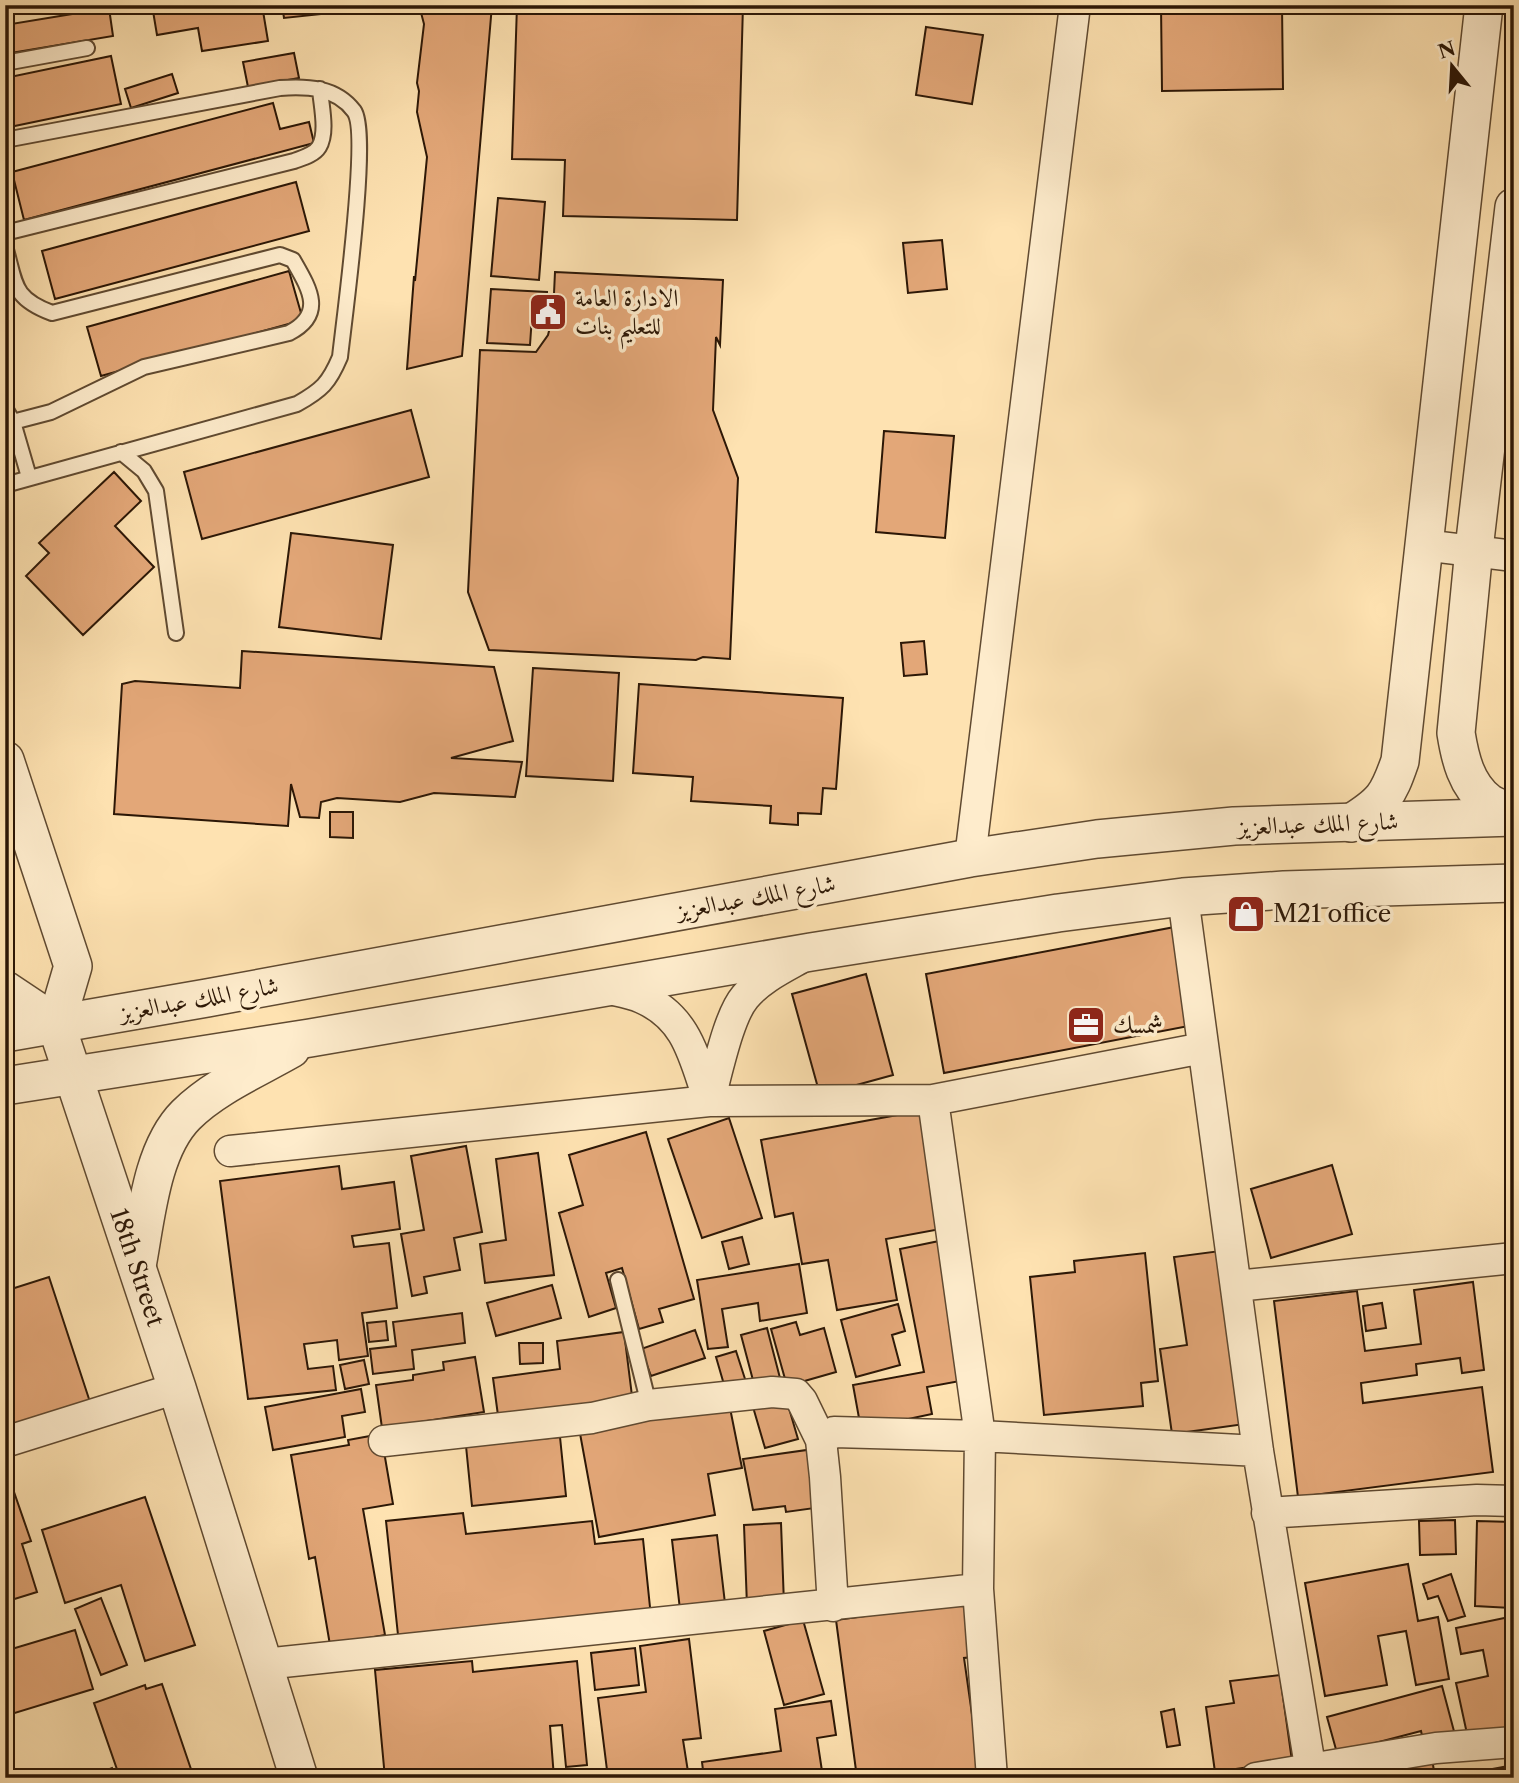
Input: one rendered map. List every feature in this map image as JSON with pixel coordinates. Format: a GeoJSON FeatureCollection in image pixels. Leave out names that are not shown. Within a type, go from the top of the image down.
{"type":"FeatureCollection","features":[{"type":"Feature","properties":{"kind":"street"},"geometry":{"type":"LineString","coordinates":[[970,858],[1075,5]]}},
{"type":"Feature","properties":{"kind":"street"},"geometry":{"type":"LineString","coordinates":[[1351,823],[1373,810],[1390,791],[1400,761],[1484,5]]}},
{"type":"Feature","properties":{"kind":"street"},"geometry":{"type":"LineString","coordinates":[[1514,207],[1474,549],[1456,733],[1461,762],[1471,782],[1488,802],[1514,815]]}},
{"type":"Feature","properties":{"kind":"street"},"geometry":{"type":"LineString","coordinates":[[1423,545],[1474,549],[1514,556]]}},
{"type":"Feature","properties":{"kind":"street"},"geometry":{"type":"LineString","coordinates":[[5,760],[73,966],[55,1024],[5,990]]}},
{"type":"Feature","properties":{"kind":"street","name":"شارع الملك عبدالعزيز"},"geometry":{"type":"LineString","coordinates":[[5,1033],[970,858],[1097,839],[1234,827],[1514,815]]}},
{"type":"Feature","properties":{"kind":"street"},"geometry":{"type":"LineString","coordinates":[[5,1086],[1058,913],[1183,897],[1284,890],[1514,883]]}},
{"type":"Feature","properties":{"kind":"street"},"geometry":{"type":"LineString","coordinates":[[1183,897],[1267,1513],[1312,1774]]}},
{"type":"Feature","properties":{"kind":"street"},"geometry":{"type":"LineString","coordinates":[[709,1101],[736,1007],[763,981],[811,952]]}},
{"type":"Feature","properties":{"kind":"street"},"geometry":{"type":"LineString","coordinates":[[604,988],[641,998],[664,1010],[677,1021],[687,1037],[709,1101]]}},
{"type":"Feature","properties":{"kind":"street","name":"18th Street"},"geometry":{"type":"LineString","coordinates":[[55,1024],[177,1388],[299,1778]]}},
{"type":"Feature","properties":{"kind":"street"},"geometry":{"type":"LineString","coordinates":[[137,1267],[156,1171],[168,1140],[186,1115],[214,1094],[310,1038]]}},
{"type":"Feature","properties":{"kind":"street"},"geometry":{"type":"LineString","coordinates":[[230,1151],[709,1101],[933,1100],[1203,1048]]}},
{"type":"Feature","properties":{"kind":"street"},"geometry":{"type":"LineString","coordinates":[[933,1100],[980,1436],[978,1590],[992,1778]]}},
{"type":"Feature","properties":{"kind":"street"},"geometry":{"type":"LineString","coordinates":[[1236,1286],[1514,1258]]}},
{"type":"Feature","properties":{"kind":"street"},"geometry":{"type":"LineString","coordinates":[[5,1442],[177,1388]]}},
{"type":"Feature","properties":{"kind":"street"},"geometry":{"type":"LineString","coordinates":[[384,1441],[592,1418],[649,1405],[772,1392],[796,1394],[821,1440],[833,1606]]}},
{"type":"Feature","properties":{"kind":"street"},"geometry":{"type":"LineString","coordinates":[[821,1440],[834,1432],[980,1436],[1258,1451]]}},
{"type":"Feature","properties":{"kind":"street"},"geometry":{"type":"LineString","coordinates":[[1267,1513],[1477,1500],[1514,1501]]}},
{"type":"Feature","properties":{"kind":"street"},"geometry":{"type":"LineString","coordinates":[[264,1664],[978,1590]]}},
{"type":"Feature","properties":{"kind":"street"},"geometry":{"type":"LineString","coordinates":[[1256,1778],[1312,1774],[1436,1748],[1514,1742]]}},
{"type":"Feature","properties":{"kind":"lane"},"geometry":{"type":"LineString","coordinates":[[5,63],[87,48]]}},
{"type":"Feature","properties":{"kind":"lane"},"geometry":{"type":"LineString","coordinates":[[5,140],[280,88],[320,89],[345,103],[359,122],[358,180],[340,357],[330,379],[316,393],[297,404],[5,485]]}},
{"type":"Feature","properties":{"kind":"lane"},"geometry":{"type":"LineString","coordinates":[[5,233],[294,161],[312,154],[319,147],[323,134],[320,89]]}},
{"type":"Feature","properties":{"kind":"lane"},"geometry":{"type":"LineString","coordinates":[[5,246],[18,293],[33,306],[52,313],[280,255],[293,260],[306,284],[313,306],[307,321],[289,333],[144,367],[107,383],[71,404],[9,423]]}},
{"type":"Feature","properties":{"kind":"lane"},"geometry":{"type":"LineString","coordinates":[[5,408],[29,477]]}},
{"type":"Feature","properties":{"kind":"lane"},"geometry":{"type":"LineString","coordinates":[[121,452],[144,471],[156,491],[176,633]]}},
{"type":"Feature","properties":{"kind":"lane"},"geometry":{"type":"LineString","coordinates":[[618,1280],[649,1405]]}},
{"type":"Feature","properties":{"kind":"building"},"geometry":{"type":"Polygon","coordinates":[[[152,5],[262,5],[268,41],[202,51],[198,28],[157,35],[152,5]]]}},
{"type":"Feature","properties":{"kind":"building"},"geometry":{"type":"Polygon","coordinates":[[[282,5],[378,5],[379,8],[284,18],[282,5]]]}},
{"type":"Feature","properties":{"kind":"building"},"geometry":{"type":"Polygon","coordinates":[[[419,5],[492,5],[462,356],[407,369],[427,157],[417,112],[417,83],[424,24],[419,5]]]}},
{"type":"Feature","properties":{"kind":"building"},"geometry":{"type":"Polygon","coordinates":[[[517,5],[743,5],[737,220],[563,216],[565,160],[512,159],[517,5]]]}},
{"type":"Feature","properties":{"kind":"building"},"geometry":{"type":"Polygon","coordinates":[[[1161,5],[1282,5],[1283,89],[1162,91],[1161,5]]]}},
{"type":"Feature","properties":{"kind":"building"},"geometry":{"type":"Polygon","coordinates":[[[109,8],[113,36],[5,54],[5,25],[109,8]]]}},
{"type":"Feature","properties":{"kind":"building"},"geometry":{"type":"Polygon","coordinates":[[[926,27],[983,35],[972,104],[916,95],[926,27]]]}},
{"type":"Feature","properties":{"kind":"building"},"geometry":{"type":"Polygon","coordinates":[[[294,53],[299,78],[248,87],[243,62],[294,53]]]}},
{"type":"Feature","properties":{"kind":"building"},"geometry":{"type":"Polygon","coordinates":[[[111,56],[121,104],[5,128],[5,78],[111,56]]]}},
{"type":"Feature","properties":{"kind":"building"},"geometry":{"type":"Polygon","coordinates":[[[172,74],[178,93],[131,108],[125,89],[172,74]]]}},
{"type":"Feature","properties":{"kind":"building"},"geometry":{"type":"Polygon","coordinates":[[[273,103],[280,129],[309,122],[314,143],[24,220],[12,172],[273,103]]]}},
{"type":"Feature","properties":{"kind":"building"},"geometry":{"type":"Polygon","coordinates":[[[296,182],[309,231],[55,299],[42,251],[296,182]]]}},
{"type":"Feature","properties":{"kind":"building"},"geometry":{"type":"Polygon","coordinates":[[[498,198],[545,202],[539,280],[491,276],[498,198]]]}},
{"type":"Feature","properties":{"kind":"building"},"geometry":{"type":"Polygon","coordinates":[[[942,240],[947,289],[908,293],[903,243],[942,240]]]}},
{"type":"Feature","properties":{"kind":"building"},"geometry":{"type":"Polygon","coordinates":[[[289,271],[303,320],[101,376],[87,327],[289,271]]]}},
{"type":"Feature","properties":{"kind":"building"},"geometry":{"type":"Polygon","coordinates":[[[555,272],[723,280],[720,345],[716,337],[713,410],[738,478],[730,659],[703,657],[696,660],[489,650],[468,592],[480,350],[536,352],[548,335],[553,315],[555,272]]]}},
{"type":"Feature","properties":{"kind":"building"},"geometry":{"type":"Polygon","coordinates":[[[491,289],[547,292],[546,317],[532,316],[530,345],[487,343],[491,289]]]}},
{"type":"Feature","properties":{"kind":"building"},"geometry":{"type":"Polygon","coordinates":[[[411,410],[429,477],[202,539],[184,472],[411,410]]]}},
{"type":"Feature","properties":{"kind":"building"},"geometry":{"type":"Polygon","coordinates":[[[884,431],[954,436],[945,538],[876,532],[884,431]]]}},
{"type":"Feature","properties":{"kind":"building"},"geometry":{"type":"Polygon","coordinates":[[[114,472],[141,501],[115,526],[154,567],[83,635],[26,576],[49,553],[39,543],[114,472]]]}},
{"type":"Feature","properties":{"kind":"building"},"geometry":{"type":"Polygon","coordinates":[[[291,533],[393,545],[381,639],[279,627],[291,533]]]}},
{"type":"Feature","properties":{"kind":"building"},"geometry":{"type":"Polygon","coordinates":[[[924,641],[927,674],[904,676],[901,643],[924,641]]]}},
{"type":"Feature","properties":{"kind":"building"},"geometry":{"type":"Polygon","coordinates":[[[242,651],[494,667],[513,741],[451,758],[522,762],[515,797],[434,793],[400,802],[337,798],[321,802],[319,818],[300,817],[291,784],[288,826],[114,814],[122,684],[135,681],[240,688],[242,651]]]}},
{"type":"Feature","properties":{"kind":"building"},"geometry":{"type":"Polygon","coordinates":[[[533,668],[619,673],[613,781],[526,776],[533,668]]]}},
{"type":"Feature","properties":{"kind":"building"},"geometry":{"type":"Polygon","coordinates":[[[639,684],[843,698],[836,789],[823,788],[821,814],[798,813],[798,825],[770,823],[771,806],[691,801],[693,777],[633,773],[639,684]]]}},
{"type":"Feature","properties":{"kind":"building"},"geometry":{"type":"Polygon","coordinates":[[[330,812],[353,812],[353,838],[330,837],[330,812]]]}},
{"type":"Feature","properties":{"kind":"building"},"geometry":{"type":"Polygon","coordinates":[[[1180,926],[1199,1024],[944,1073],[926,974],[1180,926]]]}},
{"type":"Feature","properties":{"kind":"building"},"geometry":{"type":"Polygon","coordinates":[[[866,974],[893,1075],[820,1095],[792,994],[866,974]]]}},
{"type":"Feature","properties":{"kind":"building"},"geometry":{"type":"Polygon","coordinates":[[[925,1110],[946,1228],[886,1239],[897,1300],[837,1310],[828,1260],[802,1264],[793,1213],[775,1217],[761,1140],[925,1110]]]}},
{"type":"Feature","properties":{"kind":"building"},"geometry":{"type":"Polygon","coordinates":[[[729,1118],[762,1218],[702,1238],[668,1139],[729,1118]]]}},
{"type":"Feature","properties":{"kind":"building"},"geometry":{"type":"Polygon","coordinates":[[[646,1132],[694,1299],[659,1309],[663,1322],[639,1329],[622,1268],[606,1273],[616,1308],[589,1317],[559,1213],[583,1205],[569,1155],[646,1132]]]}},
{"type":"Feature","properties":{"kind":"building"},"geometry":{"type":"Polygon","coordinates":[[[466,1146],[482,1232],[454,1238],[460,1270],[424,1277],[427,1293],[412,1296],[401,1234],[424,1230],[411,1156],[466,1146]]]}},
{"type":"Feature","properties":{"kind":"building"},"geometry":{"type":"Polygon","coordinates":[[[538,1153],[554,1275],[485,1283],[480,1244],[506,1240],[496,1159],[538,1153]]]}},
{"type":"Feature","properties":{"kind":"building"},"geometry":{"type":"Polygon","coordinates":[[[1332,1165],[1352,1234],[1271,1258],[1251,1189],[1332,1165]]]}},
{"type":"Feature","properties":{"kind":"building"},"geometry":{"type":"Polygon","coordinates":[[[339,1166],[342,1189],[394,1182],[400,1229],[352,1236],[354,1247],[389,1243],[397,1308],[362,1313],[368,1356],[339,1360],[337,1340],[304,1344],[308,1369],[333,1366],[336,1390],[248,1399],[220,1181],[339,1166]]]}},
{"type":"Feature","properties":{"kind":"building"},"geometry":{"type":"Polygon","coordinates":[[[742,1237],[749,1264],[729,1269],[722,1242],[742,1237]]]}},
{"type":"Feature","properties":{"kind":"building"},"geometry":{"type":"Polygon","coordinates":[[[944,1240],[971,1379],[927,1387],[932,1414],[861,1429],[853,1385],[924,1372],[900,1249],[944,1240]]]}},
{"type":"Feature","properties":{"kind":"building"},"geometry":{"type":"Polygon","coordinates":[[[1220,1251],[1245,1424],[1172,1434],[1160,1349],[1187,1345],[1174,1257],[1220,1251]]]}},
{"type":"Feature","properties":{"kind":"building"},"geometry":{"type":"Polygon","coordinates":[[[1145,1253],[1158,1381],[1141,1383],[1143,1406],[1044,1415],[1030,1277],[1075,1272],[1074,1261],[1145,1253]]]}},
{"type":"Feature","properties":{"kind":"building"},"geometry":{"type":"Polygon","coordinates":[[[799,1264],[807,1313],[760,1321],[758,1303],[722,1309],[728,1347],[708,1349],[697,1280],[799,1264]]]}},
{"type":"Feature","properties":{"kind":"building"},"geometry":{"type":"Polygon","coordinates":[[[49,1277],[90,1402],[5,1428],[5,1291],[49,1277]]]}},
{"type":"Feature","properties":{"kind":"building"},"geometry":{"type":"Polygon","coordinates":[[[1473,1282],[1484,1370],[1462,1373],[1460,1358],[1416,1364],[1417,1375],[1361,1383],[1363,1403],[1482,1387],[1493,1472],[1298,1497],[1274,1301],[1357,1291],[1365,1351],[1421,1344],[1414,1290],[1473,1282]]]}},
{"type":"Feature","properties":{"kind":"building"},"geometry":{"type":"Polygon","coordinates":[[[552,1285],[561,1318],[496,1336],[487,1303],[552,1285]]]}},
{"type":"Feature","properties":{"kind":"building"},"geometry":{"type":"Polygon","coordinates":[[[1382,1303],[1386,1328],[1366,1331],[1363,1306],[1382,1303]]]}},
{"type":"Feature","properties":{"kind":"building"},"geometry":{"type":"Polygon","coordinates":[[[898,1304],[905,1331],[892,1335],[900,1365],[856,1377],[841,1320],[898,1304]]]}},
{"type":"Feature","properties":{"kind":"building"},"geometry":{"type":"Polygon","coordinates":[[[462,1313],[465,1343],[412,1350],[414,1369],[373,1374],[370,1349],[396,1346],[393,1322],[462,1313]]]}},
{"type":"Feature","properties":{"kind":"building"},"geometry":{"type":"Polygon","coordinates":[[[386,1321],[388,1340],[369,1342],[367,1323],[386,1321]]]}},
{"type":"Feature","properties":{"kind":"building"},"geometry":{"type":"Polygon","coordinates":[[[796,1322],[800,1335],[824,1328],[836,1372],[787,1386],[771,1329],[796,1322]]]}},
{"type":"Feature","properties":{"kind":"building"},"geometry":{"type":"Polygon","coordinates":[[[767,1328],[780,1378],[754,1384],[741,1335],[767,1328]]]}},
{"type":"Feature","properties":{"kind":"building"},"geometry":{"type":"Polygon","coordinates":[[[695,1330],[705,1358],[651,1376],[641,1349],[695,1330]]]}},
{"type":"Feature","properties":{"kind":"building"},"geometry":{"type":"Polygon","coordinates":[[[624,1332],[633,1404],[499,1423],[493,1378],[560,1369],[557,1341],[624,1332]]]}},
{"type":"Feature","properties":{"kind":"building"},"geometry":{"type":"Polygon","coordinates":[[[519,1343],[543,1343],[543,1363],[520,1364],[519,1343]]]}},
{"type":"Feature","properties":{"kind":"building"},"geometry":{"type":"Polygon","coordinates":[[[736,1351],[746,1382],[725,1388],[716,1357],[736,1351]]]}},
{"type":"Feature","properties":{"kind":"building"},"geometry":{"type":"Polygon","coordinates":[[[475,1357],[484,1412],[382,1428],[376,1385],[413,1380],[413,1375],[444,1370],[443,1362],[475,1357]]]}},
{"type":"Feature","properties":{"kind":"building"},"geometry":{"type":"Polygon","coordinates":[[[364,1360],[369,1384],[345,1389],[340,1365],[364,1360]]]}},
{"type":"Feature","properties":{"kind":"building"},"geometry":{"type":"Polygon","coordinates":[[[361,1389],[365,1412],[342,1416],[345,1437],[273,1450],[265,1407],[361,1389]]]}},
{"type":"Feature","properties":{"kind":"building"},"geometry":{"type":"Polygon","coordinates":[[[786,1398],[798,1439],[765,1448],[753,1407],[786,1398]]]}},
{"type":"Feature","properties":{"kind":"building"},"geometry":{"type":"Polygon","coordinates":[[[729,1403],[742,1468],[708,1474],[715,1515],[599,1537],[579,1428],[729,1403]]]}},
{"type":"Feature","properties":{"kind":"building"},"geometry":{"type":"Polygon","coordinates":[[[381,1434],[393,1504],[363,1509],[385,1635],[330,1645],[315,1557],[309,1559],[291,1455],[349,1445],[348,1440],[381,1434]]]}},
{"type":"Feature","properties":{"kind":"building"},"geometry":{"type":"Polygon","coordinates":[[[560,1437],[566,1496],[472,1506],[466,1446],[560,1437]]]}},
{"type":"Feature","properties":{"kind":"building"},"geometry":{"type":"Polygon","coordinates":[[[807,1450],[815,1508],[786,1512],[785,1506],[753,1510],[743,1459],[807,1450]]]}},
{"type":"Feature","properties":{"kind":"building"},"geometry":{"type":"Polygon","coordinates":[[[5,1466],[31,1541],[22,1544],[37,1592],[5,1602],[5,1466]]]}},
{"type":"Feature","properties":{"kind":"building"},"geometry":{"type":"Polygon","coordinates":[[[145,1497],[195,1645],[145,1661],[121,1585],[65,1603],[42,1530],[145,1497]]]}},
{"type":"Feature","properties":{"kind":"building"},"geometry":{"type":"Polygon","coordinates":[[[463,1513],[466,1534],[592,1521],[595,1544],[643,1539],[651,1617],[570,1625],[569,1617],[398,1635],[386,1521],[463,1513]]]}},
{"type":"Feature","properties":{"kind":"building"},"geometry":{"type":"Polygon","coordinates":[[[1455,1520],[1456,1554],[1420,1555],[1419,1521],[1455,1520]]]}},
{"type":"Feature","properties":{"kind":"building"},"geometry":{"type":"Polygon","coordinates":[[[1477,1521],[1513,1522],[1511,1608],[1475,1606],[1477,1521]]]}},
{"type":"Feature","properties":{"kind":"building"},"geometry":{"type":"Polygon","coordinates":[[[781,1523],[784,1604],[747,1606],[744,1525],[781,1523]]]}},
{"type":"Feature","properties":{"kind":"building"},"geometry":{"type":"Polygon","coordinates":[[[717,1535],[726,1612],[681,1618],[672,1540],[717,1535]]]}},
{"type":"Feature","properties":{"kind":"building"},"geometry":{"type":"Polygon","coordinates":[[[1408,1564],[1418,1621],[1438,1617],[1449,1679],[1416,1685],[1406,1631],[1378,1636],[1387,1685],[1325,1696],[1305,1583],[1408,1564]]]}},
{"type":"Feature","properties":{"kind":"building"},"geometry":{"type":"Polygon","coordinates":[[[1451,1574],[1465,1616],[1448,1621],[1438,1596],[1428,1599],[1423,1584],[1451,1574]]]}},
{"type":"Feature","properties":{"kind":"building"},"geometry":{"type":"Polygon","coordinates":[[[101,1598],[127,1665],[101,1675],[75,1609],[101,1598]]]}},
{"type":"Feature","properties":{"kind":"building"},"geometry":{"type":"Polygon","coordinates":[[[966,1602],[974,1657],[964,1658],[981,1778],[857,1778],[836,1620],[966,1602]]]}},
{"type":"Feature","properties":{"kind":"building"},"geometry":{"type":"Polygon","coordinates":[[[1514,1616],[1514,1734],[1469,1743],[1456,1683],[1488,1676],[1483,1650],[1461,1654],[1456,1628],[1514,1616]]]}},
{"type":"Feature","properties":{"kind":"building"},"geometry":{"type":"Polygon","coordinates":[[[803,1620],[824,1694],[784,1705],[764,1631],[803,1620]]]}},
{"type":"Feature","properties":{"kind":"building"},"geometry":{"type":"Polygon","coordinates":[[[75,1630],[93,1689],[5,1716],[5,1651],[75,1630]]]}},
{"type":"Feature","properties":{"kind":"building"},"geometry":{"type":"Polygon","coordinates":[[[689,1639],[701,1738],[683,1740],[689,1778],[608,1778],[598,1698],[646,1692],[640,1646],[689,1639]]]}},
{"type":"Feature","properties":{"kind":"building"},"geometry":{"type":"Polygon","coordinates":[[[635,1648],[639,1685],[595,1690],[591,1653],[635,1648]]]}},
{"type":"Feature","properties":{"kind":"building"},"geometry":{"type":"Polygon","coordinates":[[[472,1661],[473,1672],[577,1661],[587,1765],[566,1767],[562,1725],[550,1726],[554,1778],[385,1778],[375,1670],[472,1661]]]}},
{"type":"Feature","properties":{"kind":"building"},"geometry":{"type":"Polygon","coordinates":[[[1280,1675],[1292,1761],[1215,1772],[1206,1707],[1234,1703],[1230,1681],[1280,1675]]]}},
{"type":"Feature","properties":{"kind":"building"},"geometry":{"type":"Polygon","coordinates":[[[162,1684],[194,1778],[120,1778],[94,1703],[145,1685],[146,1689],[162,1684]]]}},
{"type":"Feature","properties":{"kind":"building"},"geometry":{"type":"Polygon","coordinates":[[[1442,1686],[1455,1735],[1424,1744],[1421,1731],[1337,1753],[1327,1717],[1442,1686]]]}},
{"type":"Feature","properties":{"kind":"building"},"geometry":{"type":"Polygon","coordinates":[[[831,1701],[836,1735],[817,1738],[822,1771],[776,1778],[704,1778],[702,1762],[781,1751],[775,1709],[831,1701]]]}},
{"type":"Feature","properties":{"kind":"building"},"geometry":{"type":"Polygon","coordinates":[[[1174,1709],[1180,1745],[1167,1747],[1161,1712],[1174,1709]]]}},
{"type":"Feature","properties":{"kind":"building"},"geometry":{"type":"Polygon","coordinates":[[[1432,1758],[1435,1778],[1339,1778],[1432,1758]]]}},
{"type":"Feature","properties":{"kind":"building"},"geometry":{"type":"Polygon","coordinates":[[[1514,1765],[1514,1778],[1444,1778],[1514,1765]]]}},
{"type":"Feature","properties":{"kind":"building"},"geometry":{"type":"Polygon","coordinates":[[[112,1768],[115,1778],[86,1778],[112,1768]]]}},
{"type":"Feature","properties":{"kind":"place","name":"الادارة العامة للتعليم بنات"},"geometry":{"type":"Point","coordinates":[548,312]}},
{"type":"Feature","properties":{"kind":"place","name":"M21 office"},"geometry":{"type":"Point","coordinates":[1246,914]}},
{"type":"Feature","properties":{"kind":"place","name":"شمسك"},"geometry":{"type":"Point","coordinates":[1086,1025]}}]}
